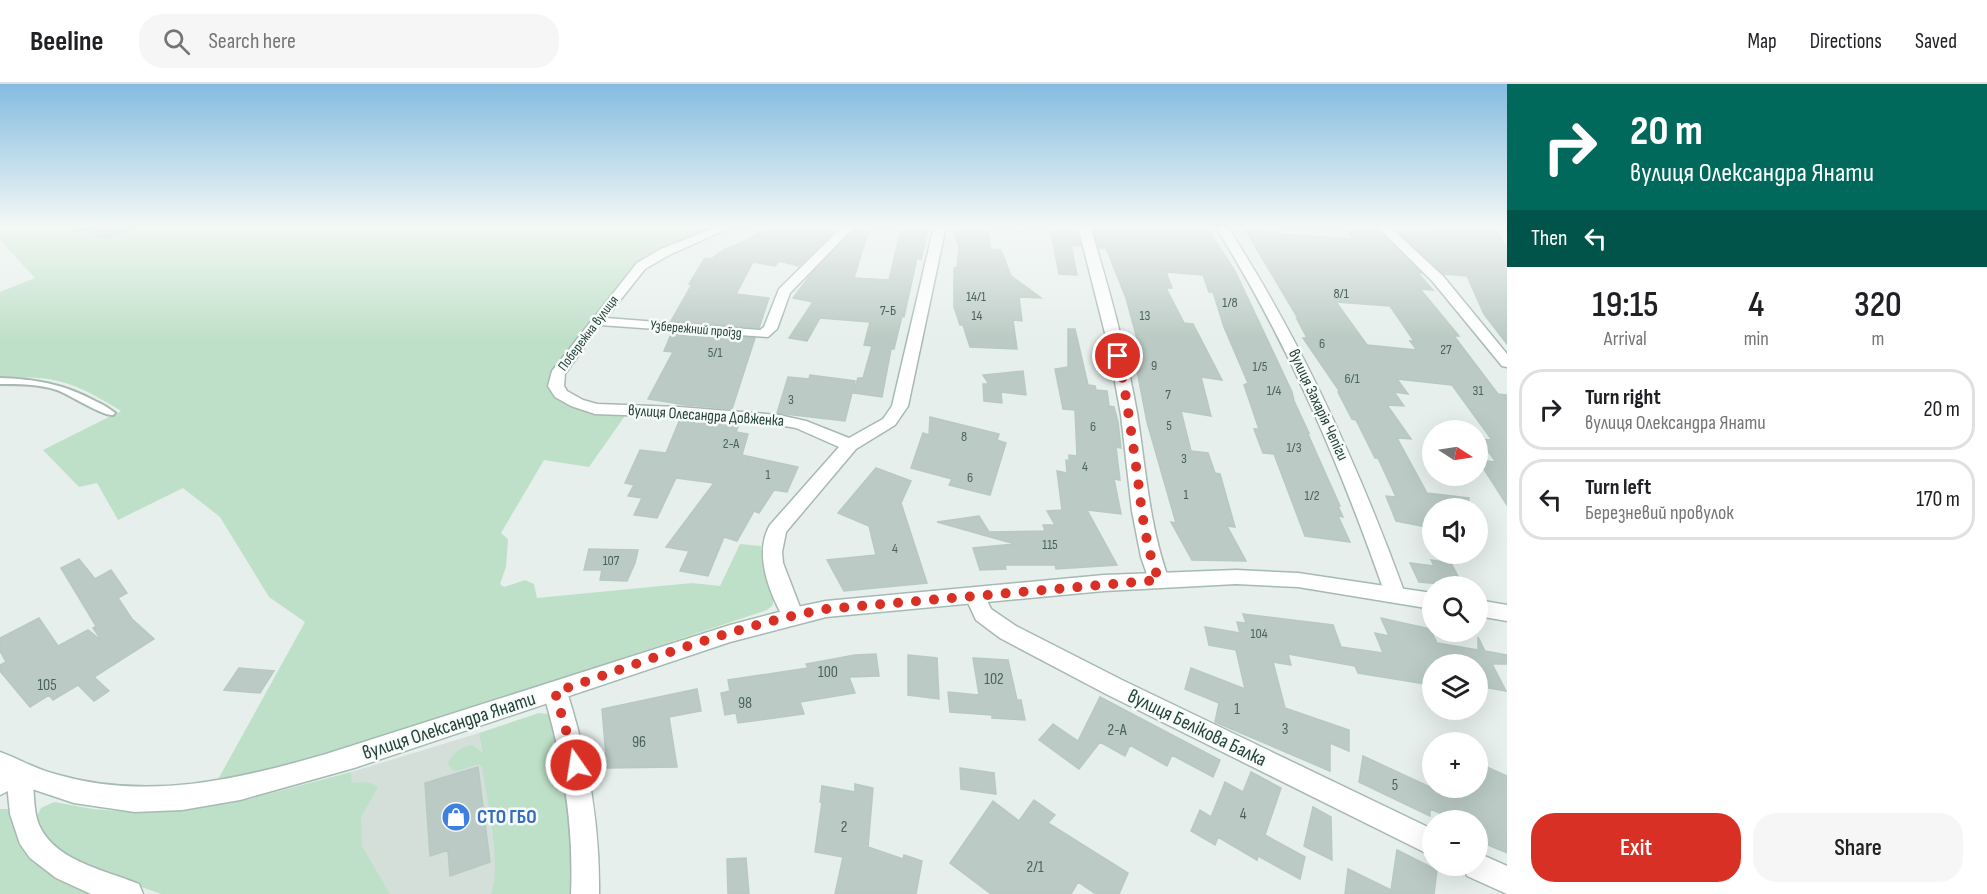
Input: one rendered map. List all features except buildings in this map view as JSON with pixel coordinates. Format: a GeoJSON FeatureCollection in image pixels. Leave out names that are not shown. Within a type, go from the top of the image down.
{"type":"FeatureCollection","features":[{"type":"Feature","properties":{"kind":"street","name":"Побережна вулиця"},"geometry":{"type":"LineString","coordinates":[[595,409],[561,394],[556,386],[557,374],[596,321],[645,264]]}},
{"type":"Feature","properties":{"kind":"street","name":"Узбережний проїзд"},"geometry":{"type":"LineString","coordinates":[[596,321],[763,333],[770,329],[784,292],[812,264]]}},
{"type":"Feature","properties":{"kind":"street"},"geometry":{"type":"LineString","coordinates":[[792,615],[774,568],[771,552],[772,541],[777,530],[850,445],[889,422],[900,406],[932,264]]}},
{"type":"Feature","properties":{"kind":"street"},"geometry":{"type":"LineString","coordinates":[[1095,264],[1110,319],[1126,392],[1141,505],[1152,563],[1159,580]]}},
{"type":"Feature","properties":{"kind":"street","name":"вулиця Захарія Чепіги"},"geometry":{"type":"LineString","coordinates":[[1245,264],[1268,300],[1318,401],[1356,487],[1395,594]]}},
{"type":"Feature","properties":{"kind":"street"},"geometry":{"type":"LineString","coordinates":[[1422,264],[1507,363]]}},
{"type":"Feature","properties":{"kind":"street","name":"вулиця Олесандра Довженка"},"geometry":{"type":"LineString","coordinates":[[595,409],[679,412],[779,420],[800,424],[850,445]]}},
{"type":"Feature","properties":{"kind":"street","name":"вулиця Олександра Янати"},"geometry":{"type":"LineString","coordinates":[[6,773],[104,796],[150,800],[253,786],[317,769],[792,615],[826,609],[1159,580],[1267,578],[1422,599]]}},
{"type":"Feature","properties":{"kind":"street","name":"вулиця Белікова Балка"},"geometry":{"type":"LineString","coordinates":[[975,596],[983,614],[1008,632],[1124,692],[1422,838]]}},
{"type":"Feature","properties":{"kind":"street"},"geometry":{"type":"LineString","coordinates":[[1488,610],[1507,613]]}},
{"type":"Feature","properties":{"kind":"street"},"geometry":{"type":"LineString","coordinates":[[555,692],[568,731],[579,782],[586,875],[585,894]]}},
{"type":"Feature","properties":{"kind":"street"},"geometry":{"type":"LineString","coordinates":[[6,773],[35,843],[56,863],[101,885],[129,894]]}},
{"type":"Feature","properties":{"kind":"street"},"geometry":{"type":"LineString","coordinates":[[1488,871],[1507,880]]}},
{"type":"Feature","properties":{"kind":"lane"},"geometry":{"type":"LineString","coordinates":[[0,381],[36,381],[59,387],[81,396],[110,413]]}},
{"type":"Feature","properties":{"kind":"shaded area"},"geometry":{"type":"Polygon","coordinates":[[[479,733],[502,894],[379,894],[353,847],[351,772],[479,733]]]}},
{"type":"Feature","properties":{"kind":"green space"},"geometry":{"type":"Polygon","coordinates":[[[22,264],[643,264],[626,277],[560,365],[556,395],[627,413],[589,467],[544,460],[501,533],[508,539],[506,567],[500,584],[504,587],[525,580],[534,584],[537,598],[692,583],[720,586],[740,544],[761,546],[763,567],[773,593],[773,605],[767,610],[315,760],[216,783],[305,622],[269,597],[220,517],[183,488],[118,520],[97,483],[79,487],[43,450],[121,411],[92,394],[61,382],[38,378],[0,377],[0,292],[35,278],[22,264]]]}},
{"type":"Feature","properties":{"kind":"green space"},"geometry":{"type":"Polygon","coordinates":[[[539,713],[548,714],[561,733],[571,786],[575,894],[491,894],[495,866],[494,849],[482,767],[479,764],[457,771],[451,769],[448,763],[458,751],[468,746],[472,745],[482,752],[479,733],[539,713]]]}},
{"type":"Feature","properties":{"kind":"green space"},"geometry":{"type":"Polygon","coordinates":[[[351,772],[352,783],[369,783],[378,787],[361,817],[362,846],[390,894],[161,894],[108,875],[62,853],[41,837],[35,820],[41,808],[54,802],[93,809],[141,813],[183,809],[249,799],[351,772]]]}},
{"type":"Feature","properties":{"kind":"green space"},"geometry":{"type":"Polygon","coordinates":[[[0,809],[9,809],[96,894],[0,894],[0,809]]]}},
{"type":"Feature","properties":{"kind":"place","name":"СТО ГБО"},"geometry":{"type":"Point","coordinates":[456,817]}},
{"type":"Feature","properties":{"kind":"route"},"geometry":{"type":"LineString","coordinates":[[576,765],[555,692],[711,640],[792,615],[826,609],[1159,580],[1152,563],[1141,505],[1126,392],[1118,356]]}}]}
